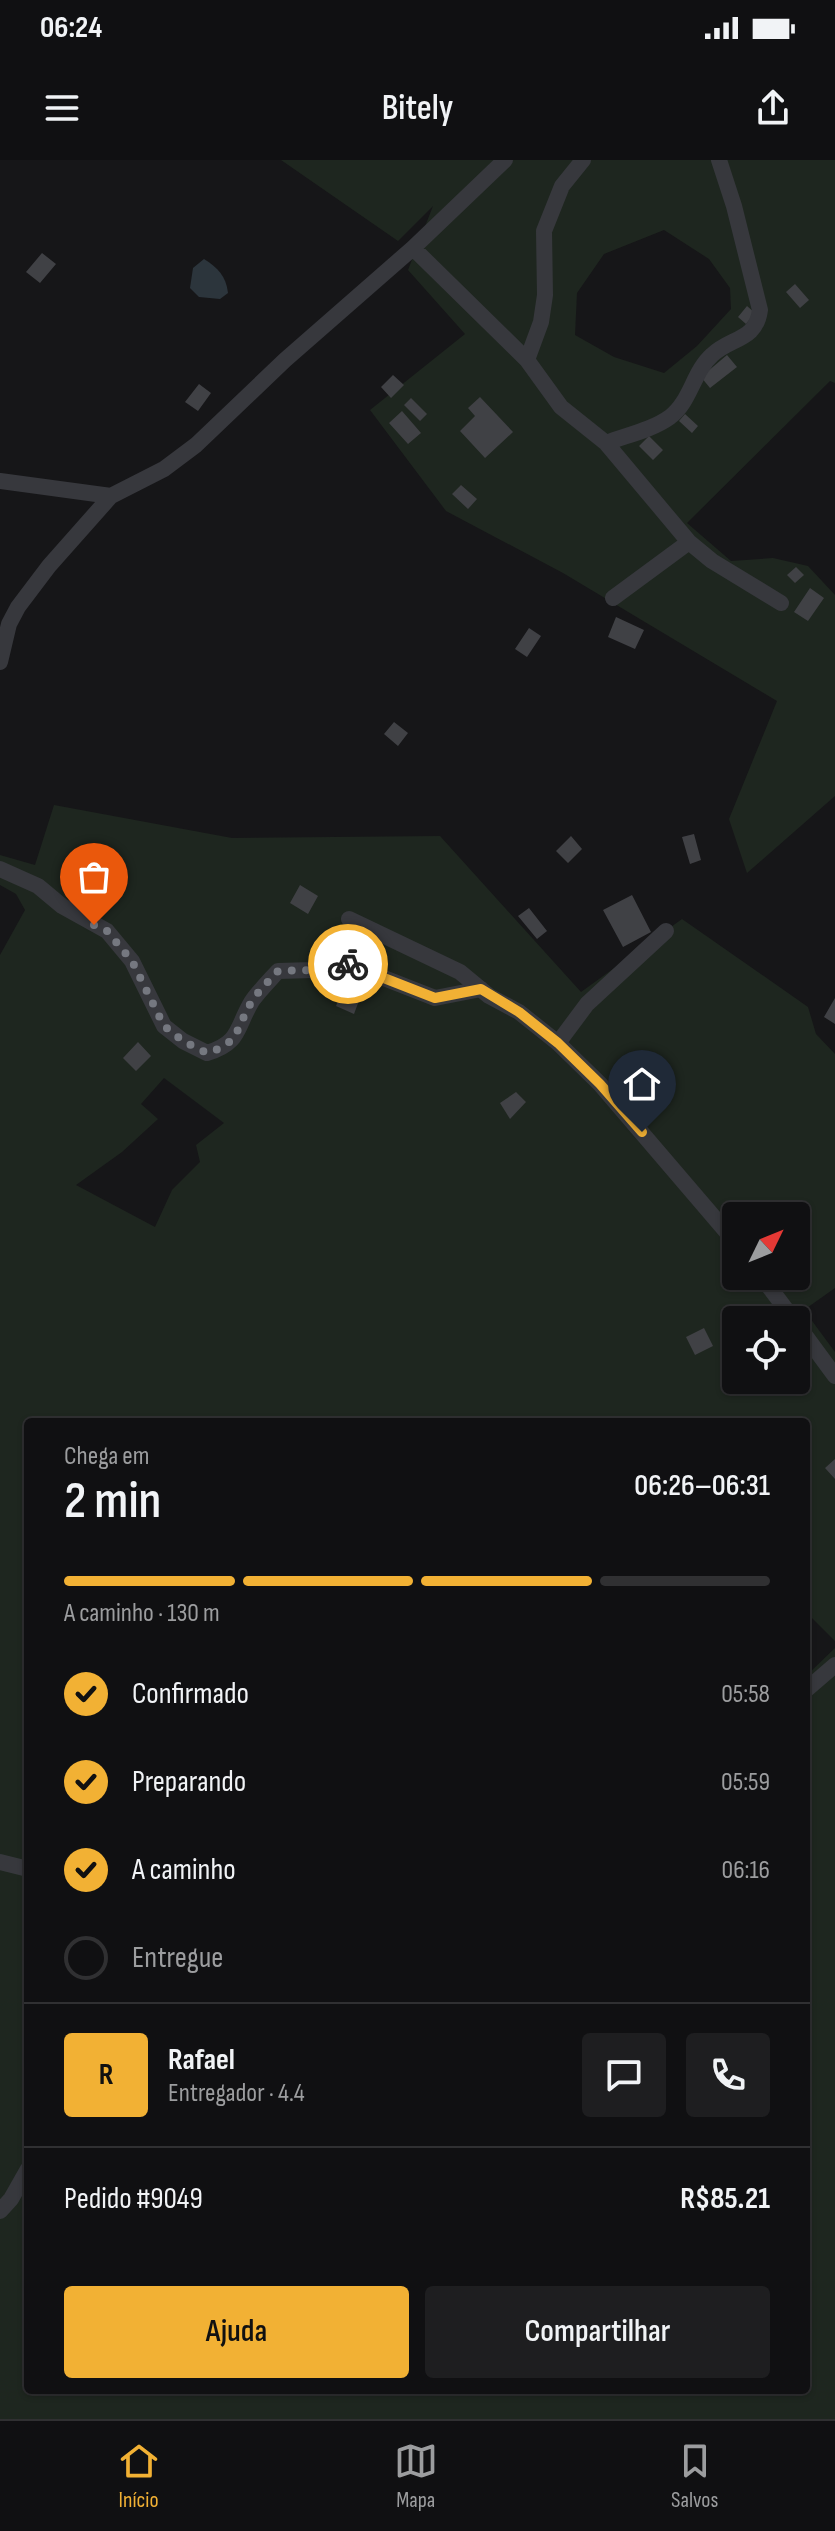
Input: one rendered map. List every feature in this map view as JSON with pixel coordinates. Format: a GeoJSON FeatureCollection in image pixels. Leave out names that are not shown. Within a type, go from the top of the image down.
{"type":"FeatureCollection","features":[{"type":"Feature","properties":{"kind":"street"},"geometry":{"type":"LineString","coordinates":[[0,662],[9,624],[18,607],[49,566],[111,496],[180,458],[285,360],[413,248],[505,160]]}},
{"type":"Feature","properties":{"kind":"street"},"geometry":{"type":"LineString","coordinates":[[527,360],[541,322],[545,295],[544,231],[562,186],[583,160]]}},
{"type":"Feature","properties":{"kind":"street"},"geometry":{"type":"LineString","coordinates":[[606,443],[671,416],[681,406],[702,365],[720,349],[752,331],[758,322],[760,310],[719,160]]}},
{"type":"Feature","properties":{"kind":"street"},"geometry":{"type":"LineString","coordinates":[[413,248],[527,360],[561,407],[606,443],[689,542],[712,561],[781,603]]}},
{"type":"Feature","properties":{"kind":"street"},"geometry":{"type":"LineString","coordinates":[[0,481],[111,496]]}},
{"type":"Feature","properties":{"kind":"street"},"geometry":{"type":"LineString","coordinates":[[613,598],[689,542]]}},
{"type":"Feature","properties":{"kind":"street"},"geometry":{"type":"LineString","coordinates":[[0,869],[38,886],[62,906],[107,931],[132,961],[164,1026],[183,1041],[207,1053],[224,1048],[238,1034],[252,1002],[278,971],[313,970],[343,962],[435,998],[481,989]]}},
{"type":"Feature","properties":{"kind":"street"},"geometry":{"type":"LineString","coordinates":[[349,919],[460,972],[558,1043],[600,1084],[722,1227]]}},
{"type":"Feature","properties":{"kind":"street"},"geometry":{"type":"LineString","coordinates":[[558,1043],[587,1004],[666,931]]}},
{"type":"Feature","properties":{"kind":"street"},"geometry":{"type":"LineString","coordinates":[[810,1342],[835,1376]]}},
{"type":"Feature","properties":{"kind":"street"},"geometry":{"type":"LineString","coordinates":[[810,1687],[835,1665]]}},
{"type":"Feature","properties":{"kind":"street"},"geometry":{"type":"LineString","coordinates":[[0,1862],[24,1868]]}},
{"type":"Feature","properties":{"kind":"street"},"geometry":{"type":"LineString","coordinates":[[0,2211],[24,2176]]}},
{"type":"Feature","properties":{"kind":"shaded area"},"geometry":{"type":"Polygon","coordinates":[[[281,160],[835,160],[835,383],[830,381],[687,523],[731,561],[773,558],[808,566],[835,595],[835,796],[747,873],[729,819],[777,701],[563,573],[446,511],[370,410],[465,334],[408,270],[433,206],[398,241],[281,160]],[[664,230],[604,254],[577,293],[575,335],[614,357],[664,373],[697,346],[731,309],[730,288],[709,259],[664,230]]]}},
{"type":"Feature","properties":{"kind":"shaded area"},"geometry":{"type":"Polygon","coordinates":[[[204,259],[217,269],[225,282],[228,293],[220,299],[199,297],[190,288],[193,268],[204,259]]]}},
{"type":"Feature","properties":{"kind":"shaded area"},"geometry":{"type":"Polygon","coordinates":[[[54,805],[232,838],[440,836],[581,992],[682,919],[808,1007],[816,1034],[835,1054],[835,1288],[810,1306],[722,1306],[722,1394],[810,1394],[810,1318],[835,1352],[835,1641],[810,1616],[810,1418],[24,1418],[24,2394],[810,2394],[810,1672],[835,1648],[835,2419],[0,2419],[0,955],[25,910],[16,894],[0,885],[0,855],[35,865],[54,805]],[[164,1078],[141,1104],[158,1119],[122,1152],[76,1185],[155,1227],[172,1190],[200,1162],[196,1145],[224,1123],[164,1078]]]}},
{"type":"Feature","properties":{"kind":"building"},"geometry":{"type":"Polygon","coordinates":[[[42,253],[56,264],[40,283],[26,272],[42,253]]]}},
{"type":"Feature","properties":{"kind":"building"},"geometry":{"type":"Polygon","coordinates":[[[795,284],[809,300],[800,308],[786,292],[795,284]]]}},
{"type":"Feature","properties":{"kind":"building"},"geometry":{"type":"Polygon","coordinates":[[[747,306],[755,313],[746,324],[738,317],[747,306]]]}},
{"type":"Feature","properties":{"kind":"building"},"geometry":{"type":"Polygon","coordinates":[[[727,355],[737,367],[710,388],[701,377],[727,355]]]}},
{"type":"Feature","properties":{"kind":"building"},"geometry":{"type":"Polygon","coordinates":[[[393,375],[404,385],[391,398],[381,387],[393,375]]]}},
{"type":"Feature","properties":{"kind":"building"},"geometry":{"type":"Polygon","coordinates":[[[199,384],[211,393],[198,411],[185,402],[199,384]]]}},
{"type":"Feature","properties":{"kind":"building"},"geometry":{"type":"Polygon","coordinates":[[[480,397],[513,432],[485,458],[460,431],[475,416],[468,408],[480,397]]]}},
{"type":"Feature","properties":{"kind":"building"},"geometry":{"type":"Polygon","coordinates":[[[411,398],[427,414],[420,421],[404,405],[411,398]]]}},
{"type":"Feature","properties":{"kind":"building"},"geometry":{"type":"Polygon","coordinates":[[[402,411],[421,433],[408,444],[389,423],[402,411]]]}},
{"type":"Feature","properties":{"kind":"building"},"geometry":{"type":"Polygon","coordinates":[[[685,414],[698,426],[692,433],[679,421],[685,414]]]}},
{"type":"Feature","properties":{"kind":"building"},"geometry":{"type":"Polygon","coordinates":[[[649,436],[663,450],[653,460],[639,446],[649,436]]]}},
{"type":"Feature","properties":{"kind":"building"},"geometry":{"type":"Polygon","coordinates":[[[461,485],[477,499],[468,509],[452,494],[461,485]]]}},
{"type":"Feature","properties":{"kind":"building"},"geometry":{"type":"Polygon","coordinates":[[[796,567],[804,575],[795,583],[787,575],[796,567]]]}},
{"type":"Feature","properties":{"kind":"building"},"geometry":{"type":"Polygon","coordinates":[[[810,588],[824,598],[808,621],[794,612],[810,588]]]}},
{"type":"Feature","properties":{"kind":"building"},"geometry":{"type":"Polygon","coordinates":[[[616,617],[644,630],[635,649],[608,637],[616,617]]]}},
{"type":"Feature","properties":{"kind":"building"},"geometry":{"type":"Polygon","coordinates":[[[529,628],[541,636],[527,657],[515,649],[529,628]]]}},
{"type":"Feature","properties":{"kind":"building"},"geometry":{"type":"Polygon","coordinates":[[[394,722],[408,733],[398,746],[384,734],[394,722]]]}},
{"type":"Feature","properties":{"kind":"building"},"geometry":{"type":"Polygon","coordinates":[[[694,834],[701,860],[690,864],[682,837],[694,834]]]}},
{"type":"Feature","properties":{"kind":"building"},"geometry":{"type":"Polygon","coordinates":[[[571,836],[582,849],[568,863],[556,851],[571,836]]]}},
{"type":"Feature","properties":{"kind":"building"},"geometry":{"type":"Polygon","coordinates":[[[300,885],[318,896],[308,914],[290,903],[300,885]]]}},
{"type":"Feature","properties":{"kind":"building"},"geometry":{"type":"Polygon","coordinates":[[[632,895],[651,932],[623,947],[603,910],[632,895]]]}},
{"type":"Feature","properties":{"kind":"building"},"geometry":{"type":"Polygon","coordinates":[[[529,908],[547,931],[537,939],[518,916],[529,908]]]}},
{"type":"Feature","properties":{"kind":"building"},"geometry":{"type":"Polygon","coordinates":[[[348,975],[366,982],[354,1014],[336,1006],[348,975]]]}},
{"type":"Feature","properties":{"kind":"building"},"geometry":{"type":"Polygon","coordinates":[[[835,998],[835,1024],[824,1017],[835,998]]]}},
{"type":"Feature","properties":{"kind":"building"},"geometry":{"type":"Polygon","coordinates":[[[138,1042],[151,1056],[136,1071],[123,1058],[138,1042]]]}},
{"type":"Feature","properties":{"kind":"building"},"geometry":{"type":"Polygon","coordinates":[[[516,1092],[526,1102],[510,1119],[500,1103],[516,1092]]]}},
{"type":"Feature","properties":{"kind":"building"},"geometry":{"type":"Polygon","coordinates":[[[704,1328],[713,1346],[695,1355],[686,1337],[704,1328]]]}},
{"type":"Feature","properties":{"kind":"building"},"geometry":{"type":"Polygon","coordinates":[[[835,1459],[835,1479],[825,1468],[835,1459]]]}},
{"type":"Feature","properties":{"kind":"way so far"},"geometry":{"type":"LineString","coordinates":[[94,925],[107,931],[132,961],[164,1026],[183,1041],[207,1053],[224,1048],[238,1034],[252,1002],[278,971],[313,970],[343,962],[348,964]]}},
{"type":"Feature","properties":{"kind":"route"},"geometry":{"type":"LineString","coordinates":[[348,964],[435,998],[481,989],[519,1012],[558,1043],[600,1084],[642,1132]]}}]}
